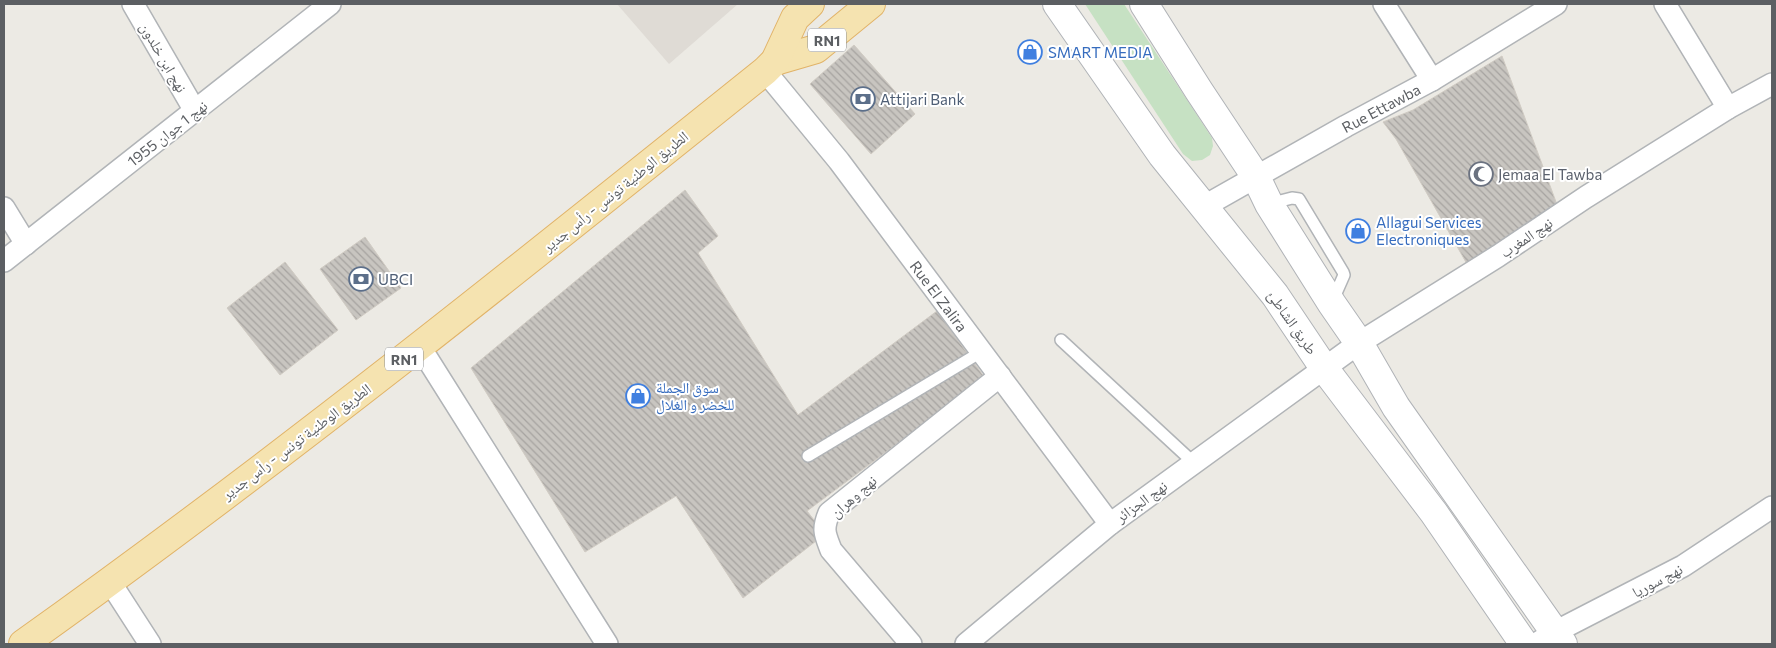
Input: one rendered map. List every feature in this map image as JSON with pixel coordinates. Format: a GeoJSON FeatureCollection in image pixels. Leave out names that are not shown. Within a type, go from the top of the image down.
{"type":"FeatureCollection","features":[{"type":"Feature","properties":{"kind":"main road","name":"الطريق الوطنية تونس - رأس جدير"},"geometry":{"type":"LineString","coordinates":[[770,66],[795,18],[810,4]]}},
{"type":"Feature","properties":{"kind":"main road","name":"الطريق الوطنية تونس - رأس جدير"},"geometry":{"type":"LineString","coordinates":[[23,644],[110,582],[420,347],[770,66],[816,50],[871,4]]}},
{"type":"Feature","properties":{"kind":"street","name":"نهج ابن خلدون"},"geometry":{"type":"LineString","coordinates":[[133,4],[195,111]]}},
{"type":"Feature","properties":{"kind":"street","name":"نهج 1 جوان 1955"},"geometry":{"type":"LineString","coordinates":[[4,261],[330,4]]}},
{"type":"Feature","properties":{"kind":"street","name":"طريق الشاطئ"},"geometry":{"type":"LineString","coordinates":[[1057,4],[1162,155],[1274,295],[1324,368],[1434,513],[1524,644]]}},
{"type":"Feature","properties":{"kind":"street"},"geometry":{"type":"LineString","coordinates":[[1144,4],[1256,177],[1268,204],[1359,343],[1396,407],[1552,640]]}},
{"type":"Feature","properties":{"kind":"street"},"geometry":{"type":"LineString","coordinates":[[1384,4],[1432,80]]}},
{"type":"Feature","properties":{"kind":"street","name":"Rue Ettawba"},"geometry":{"type":"LineString","coordinates":[[1203,207],[1432,80],[1556,4]]}},
{"type":"Feature","properties":{"kind":"street"},"geometry":{"type":"LineString","coordinates":[[1665,4],[1728,108]]}},
{"type":"Feature","properties":{"kind":"street","name":"Rue El Zalira"},"geometry":{"type":"LineString","coordinates":[[770,66],[1110,524]]}},
{"type":"Feature","properties":{"kind":"street","name":"نهج المغرب"},"geometry":{"type":"LineString","coordinates":[[1324,368],[1359,343],[1498,256],[1586,197],[1728,108],[1772,84]]}},
{"type":"Feature","properties":{"kind":"street"},"geometry":{"type":"LineString","coordinates":[[4,208],[26,244]]}},
{"type":"Feature","properties":{"kind":"street"},"geometry":{"type":"LineString","coordinates":[[420,347],[607,644]]}},
{"type":"Feature","properties":{"kind":"street","name":"نهج الجزائر"},"geometry":{"type":"LineString","coordinates":[[966,644],[1110,524],[1324,368]]}},
{"type":"Feature","properties":{"kind":"street","name":"نهج وهران"},"geometry":{"type":"LineString","coordinates":[[911,644],[832,550],[824,525],[829,513],[1000,376]]}},
{"type":"Feature","properties":{"kind":"street","name":"نهج سوريا"},"geometry":{"type":"LineString","coordinates":[[1552,640],[1683,566],[1772,507]]}},
{"type":"Feature","properties":{"kind":"street"},"geometry":{"type":"LineString","coordinates":[[110,582],[150,644]]}},
{"type":"Feature","properties":{"kind":"lane"},"geometry":{"type":"LineString","coordinates":[[1061,340],[1194,464]]}},
{"type":"Feature","properties":{"kind":"lane"},"geometry":{"type":"LineString","coordinates":[[808,456],[981,352]]}},
{"type":"Feature","properties":{"kind":"shaded area"},"geometry":{"type":"Polygon","coordinates":[[[617,4],[738,4],[669,64],[617,4]]]}},
{"type":"Feature","properties":{"kind":"green space"},"geometry":{"type":"Polygon","coordinates":[[[1085,4],[1124,4],[1212,138],[1213,146],[1210,155],[1202,160],[1192,161],[1183,154],[1085,4]]]}},
{"type":"Feature","properties":{"kind":"building","name":"Attijari Bank"},"geometry":{"type":"Polygon","coordinates":[[[854,45],[915,114],[871,154],[810,84],[854,45]]]}},
{"type":"Feature","properties":{"kind":"building","name":"Jemaa El Tawba"},"geometry":{"type":"Polygon","coordinates":[[[1502,56],[1559,210],[1467,264],[1396,139],[1383,122],[1413,110],[1502,56]]]}},
{"type":"Feature","properties":{"kind":"building","name":"سوق الجملة للخضر و الغلال"},"geometry":{"type":"Polygon","coordinates":[[[685,190],[718,236],[698,253],[798,415],[937,311],[985,378],[807,511],[825,534],[743,598],[676,496],[585,552],[471,368],[685,190]]]}},
{"type":"Feature","properties":{"kind":"building","name":"UBCI"},"geometry":{"type":"Polygon","coordinates":[[[365,237],[401,288],[356,320],[320,269],[365,237]]]}},
{"type":"Feature","properties":{"kind":"building"},"geometry":{"type":"Polygon","coordinates":[[[285,262],[338,330],[280,375],[227,308],[285,262]]]}},
{"type":"Feature","properties":{"kind":"place","name":"SMART MEDIA"},"geometry":{"type":"Point","coordinates":[1030,52]}},
{"type":"Feature","properties":{"kind":"place","name":"Attijari Bank"},"geometry":{"type":"Point","coordinates":[863,99]}},
{"type":"Feature","properties":{"kind":"place","name":"Jemaa El Tawba"},"geometry":{"type":"Point","coordinates":[1481,174]}},
{"type":"Feature","properties":{"kind":"place","name":"Allagui Services Electroniques"},"geometry":{"type":"Point","coordinates":[1358,231]}},
{"type":"Feature","properties":{"kind":"place","name":"UBCI"},"geometry":{"type":"Point","coordinates":[361,279]}},
{"type":"Feature","properties":{"kind":"place","name":"سوق الجملة للخضر و الغلال"},"geometry":{"type":"Point","coordinates":[638,396]}}]}
